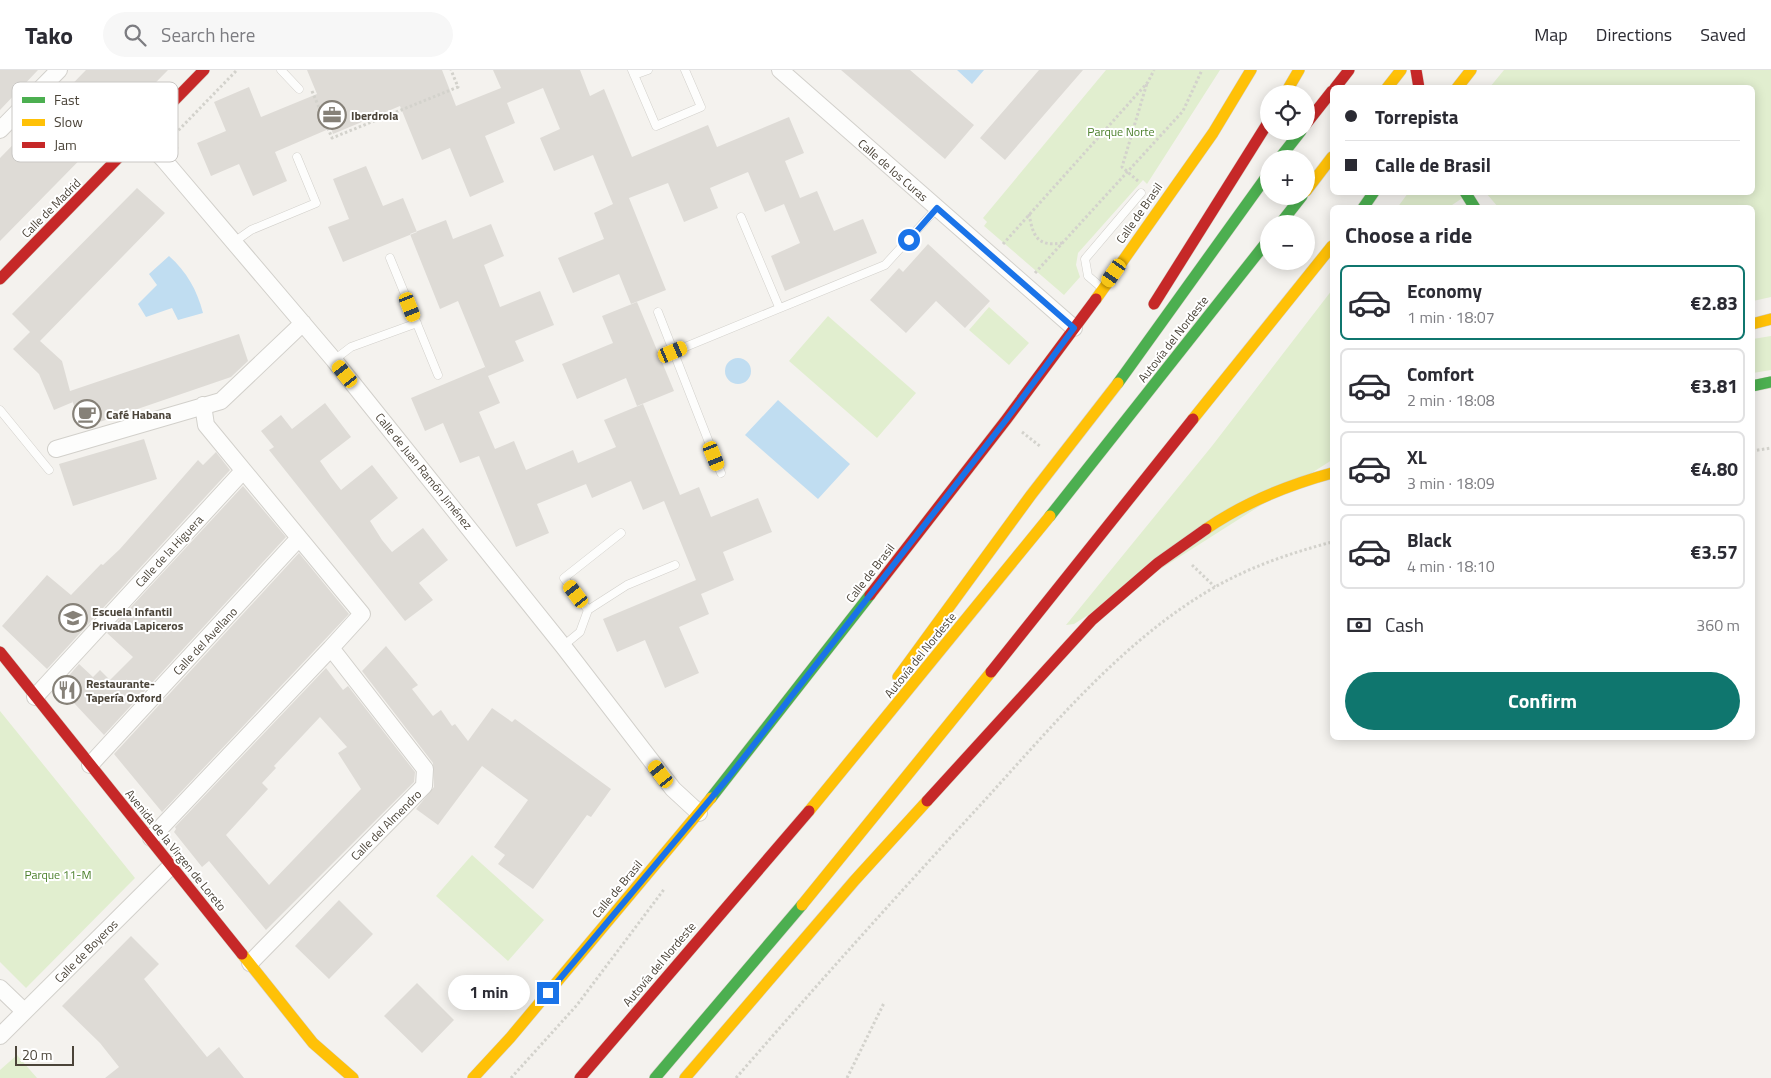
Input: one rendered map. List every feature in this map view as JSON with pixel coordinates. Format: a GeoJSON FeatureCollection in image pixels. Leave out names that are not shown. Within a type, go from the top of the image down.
{"type":"FeatureCollection","features":[{"type":"Feature","properties":{"kind":"main road","name":"Calle de Madrid"},"geometry":{"type":"LineString","coordinates":[[178,97],[204,70]]}},
{"type":"Feature","properties":{"kind":"main road","name":"Calle de Brasil"},"geometry":{"type":"LineString","coordinates":[[461,1078],[476,1073],[510,1038],[699,813],[1006,420],[1103,289],[1213,133],[1251,70]]}},
{"type":"Feature","properties":{"kind":"main road"},"geometry":{"type":"LineString","coordinates":[[1290,85],[1299,70]]}},
{"type":"Feature","properties":{"kind":"main road"},"geometry":{"type":"LineString","coordinates":[[1337,85],[1349,70]]}},
{"type":"Feature","properties":{"kind":"main road"},"geometry":{"type":"LineString","coordinates":[[1389,85],[1401,70]]}},
{"type":"Feature","properties":{"kind":"main road"},"geometry":{"type":"LineString","coordinates":[[1416,70],[1418,85]]}},
{"type":"Feature","properties":{"kind":"main road"},"geometry":{"type":"LineString","coordinates":[[1459,85],[1470,70]]}},
{"type":"Feature","properties":{"kind":"main road"},"geometry":{"type":"LineString","coordinates":[[1315,113],[1330,94]]}},
{"type":"Feature","properties":{"kind":"main road"},"geometry":{"type":"LineString","coordinates":[[1150,310],[1260,135]]}},
{"type":"Feature","properties":{"kind":"main road"},"geometry":{"type":"LineString","coordinates":[[1315,179],[1330,160]]}},
{"type":"Feature","properties":{"kind":"main road","name":"Calle de Madrid"},"geometry":{"type":"LineString","coordinates":[[0,279],[115,162]]}},
{"type":"Feature","properties":{"kind":"main road"},"geometry":{"type":"LineString","coordinates":[[888,690],[1031,496],[1123,376],[1260,186]]}},
{"type":"Feature","properties":{"kind":"main road"},"geometry":{"type":"LineString","coordinates":[[1287,215],[1295,205]]}},
{"type":"Feature","properties":{"kind":"main road"},"geometry":{"type":"LineString","coordinates":[[655,1078],[844,856],[1330,248]]}},
{"type":"Feature","properties":{"kind":"main road","name":"Autovía del Nordeste"},"geometry":{"type":"LineString","coordinates":[[580,1078],[759,866],[861,750],[1053,514],[1260,250]]}},
{"type":"Feature","properties":{"kind":"main road"},"geometry":{"type":"LineString","coordinates":[[1755,323],[1771,318]]}},
{"type":"Feature","properties":{"kind":"main road"},"geometry":{"type":"LineString","coordinates":[[1031,496],[1109,376]]}},
{"type":"Feature","properties":{"kind":"main road"},"geometry":{"type":"LineString","coordinates":[[1755,385],[1771,382]]}},
{"type":"Feature","properties":{"kind":"main road"},"geometry":{"type":"LineString","coordinates":[[685,1078],[855,880],[1092,620],[1158,563],[1227,514],[1300,482],[1330,474]]}},
{"type":"Feature","properties":{"kind":"main road","name":"Avenida de la Virgen de Loreto"},"geometry":{"type":"LineString","coordinates":[[0,652],[151,838],[313,1043],[353,1078]]}},
{"type":"Feature","properties":{"kind":"main road","name":"Avenida de la Virgen de Loreto"},"geometry":{"type":"LineString","coordinates":[[0,666],[18,675]]}},
{"type":"Feature","properties":{"kind":"main road"},"geometry":{"type":"LineString","coordinates":[[759,866],[853,738]]}},
{"type":"Feature","properties":{"kind":"main road","name":"Avenida de la Virgen de Loreto"},"geometry":{"type":"LineString","coordinates":[[313,1043],[326,1069]]}},
{"type":"Feature","properties":{"kind":"street"},"geometry":{"type":"LineString","coordinates":[[46,82],[58,70]]}},
{"type":"Feature","properties":{"kind":"street","name":"Calle de los Curas"},"geometry":{"type":"LineString","coordinates":[[780,70],[1074,328]]}},
{"type":"Feature","properties":{"kind":"street"},"geometry":{"type":"LineString","coordinates":[[0,130],[12,118]]}},
{"type":"Feature","properties":{"kind":"street","name":"Calle de Juan Ramón Jiménez"},"geometry":{"type":"LineString","coordinates":[[166,162],[334,360],[563,646],[672,789],[699,813]]}},
{"type":"Feature","properties":{"kind":"street"},"geometry":{"type":"LineString","coordinates":[[56,449],[221,401],[303,323]]}},
{"type":"Feature","properties":{"kind":"street"},"geometry":{"type":"LineString","coordinates":[[151,838],[362,614],[206,425],[203,405]]}},
{"type":"Feature","properties":{"kind":"street","name":"Calle de la Higuera"},"geometry":{"type":"LineString","coordinates":[[35,697],[243,471]]}},
{"type":"Feature","properties":{"kind":"street","name":"Calle del Avellano"},"geometry":{"type":"LineString","coordinates":[[90,765],[299,538]]}},
{"type":"Feature","properties":{"kind":"street","name":"Calle del Almendro"},"geometry":{"type":"LineString","coordinates":[[250,963],[424,786],[425,769],[331,648]]}},
{"type":"Feature","properties":{"kind":"street","name":"Calle de Boyeros"},"geometry":{"type":"LineString","coordinates":[[0,1036],[172,865]]}},
{"type":"Feature","properties":{"kind":"street"},"geometry":{"type":"LineString","coordinates":[[0,988],[24,1012]]}},
{"type":"Feature","properties":{"kind":"lane"},"geometry":{"type":"LineString","coordinates":[[281,70],[299,89]]}},
{"type":"Feature","properties":{"kind":"lane"},"geometry":{"type":"LineString","coordinates":[[648,70],[633,73],[656,126],[701,107],[685,70]]}},
{"type":"Feature","properties":{"kind":"lane"},"geometry":{"type":"LineString","coordinates":[[234,242],[252,230],[316,203],[297,157]]}},
{"type":"Feature","properties":{"kind":"lane"},"geometry":{"type":"LineString","coordinates":[[1103,289],[1088,276],[1085,259],[1141,192]]}},
{"type":"Feature","properties":{"kind":"lane"},"geometry":{"type":"LineString","coordinates":[[673,352],[884,265],[937,208]]}},
{"type":"Feature","properties":{"kind":"lane"},"geometry":{"type":"LineString","coordinates":[[741,217],[779,307]]}},
{"type":"Feature","properties":{"kind":"lane"},"geometry":{"type":"LineString","coordinates":[[390,258],[438,376]]}},
{"type":"Feature","properties":{"kind":"lane"},"geometry":{"type":"LineString","coordinates":[[658,312],[721,473]]}},
{"type":"Feature","properties":{"kind":"lane"},"geometry":{"type":"LineString","coordinates":[[334,360],[351,347],[417,323]]}},
{"type":"Feature","properties":{"kind":"lane"},"geometry":{"type":"LineString","coordinates":[[0,410],[48,470]]}},
{"type":"Feature","properties":{"kind":"lane"},"geometry":{"type":"LineString","coordinates":[[588,610],[564,578],[621,533]]}},
{"type":"Feature","properties":{"kind":"lane"},"geometry":{"type":"LineString","coordinates":[[563,646],[580,632],[588,610],[627,585],[674,565]]}},
{"type":"Feature","properties":{"kind":"path"},"geometry":{"type":"LineString","coordinates":[[178,131],[238,70]]}},
{"type":"Feature","properties":{"kind":"path"},"geometry":{"type":"LineString","coordinates":[[310,87],[332,138],[455,91],[458,87],[451,70]]}},
{"type":"Feature","properties":{"kind":"path"},"geometry":{"type":"LineString","coordinates":[[1141,184],[1122,167],[1148,82],[1154,70]]}},
{"type":"Feature","properties":{"kind":"path"},"geometry":{"type":"LineString","coordinates":[[1033,275],[1183,111],[1202,70]]}},
{"type":"Feature","properties":{"kind":"path"},"geometry":{"type":"LineString","coordinates":[[1001,246],[1148,82]]}},
{"type":"Feature","properties":{"kind":"path"},"geometry":{"type":"LineString","coordinates":[[1029,214],[1032,229],[1038,240],[1050,245],[1063,243]]}},
{"type":"Feature","properties":{"kind":"path"},"geometry":{"type":"LineString","coordinates":[[1755,451],[1771,448]]}},
{"type":"Feature","properties":{"kind":"path"},"geometry":{"type":"LineString","coordinates":[[736,1078],[853,942],[1077,701],[1126,653],[1164,621],[1215,587],[1279,556],[1330,543]]}},
{"type":"Feature","properties":{"kind":"path"},"geometry":{"type":"LineString","coordinates":[[1187,559],[1215,587]]}},
{"type":"Feature","properties":{"kind":"path"},"geometry":{"type":"LineString","coordinates":[[847,1078],[884,1003]]}},
{"type":"Feature","properties":{"kind":"green space","name":"Parque Norte"},"geometry":{"type":"Polygon","coordinates":[[[1106,70],[1220,70],[1147,184],[1143,180],[1078,253],[1076,265],[1080,277],[1064,295],[984,226],[987,222],[983,218],[1106,70]]]}},
{"type":"Feature","properties":{"kind":"green space"},"geometry":{"type":"Polygon","coordinates":[[[1504,70],[1771,70],[1771,297],[1755,301],[1755,205],[1496,205],[1488,195],[1755,195],[1755,85],[1492,85],[1504,70]]]}},
{"type":"Feature","properties":{"kind":"green space"},"geometry":{"type":"Polygon","coordinates":[[[1407,195],[1467,195],[1452,205],[1399,205],[1407,195]]]}},
{"type":"Feature","properties":{"kind":"green space"},"geometry":{"type":"Polygon","coordinates":[[[1330,293],[1330,461],[1074,624],[1066,625],[1212,446],[1330,293]]]}},
{"type":"Feature","properties":{"kind":"green space"},"geometry":{"type":"Polygon","coordinates":[[[989,307],[1029,343],[1009,365],[969,330],[989,307]]]}},
{"type":"Feature","properties":{"kind":"green space"},"geometry":{"type":"Polygon","coordinates":[[[828,316],[916,393],[877,438],[789,361],[828,316]]]}},
{"type":"Feature","properties":{"kind":"green space"},"geometry":{"type":"Polygon","coordinates":[[[1771,336],[1771,370],[1755,373],[1755,339],[1771,336]]]}},
{"type":"Feature","properties":{"kind":"green space","name":"Parque 11-M"},"geometry":{"type":"Polygon","coordinates":[[[0,711],[135,878],[26,988],[0,962],[0,711]]]}},
{"type":"Feature","properties":{"kind":"green space"},"geometry":{"type":"Polygon","coordinates":[[[472,855],[544,920],[508,961],[436,896],[472,855]]]}},
{"type":"Feature","properties":{"kind":"green space"},"geometry":{"type":"Polygon","coordinates":[[[17,1055],[37,1078],[0,1078],[0,1070],[17,1055]]]}},
{"type":"Feature","properties":{"kind":"water"},"geometry":{"type":"Polygon","coordinates":[[[957,70],[984,70],[972,84],[957,70]]]}},
{"type":"Feature","properties":{"kind":"water"},"geometry":{"type":"Polygon","coordinates":[[[169,256],[181,268],[190,282],[198,297],[203,313],[178,320],[172,308],[146,317],[138,304],[157,285],[149,274],[169,256]]]}},
{"type":"Feature","properties":{"kind":"water"},"geometry":{"type":"Polygon","coordinates":[[[738,358],[747,362],[751,371],[747,380],[738,384],[729,380],[725,371],[729,362],[738,358]]]}},
{"type":"Feature","properties":{"kind":"water"},"geometry":{"type":"Polygon","coordinates":[[[778,400],[850,464],[818,499],[745,435],[778,400]]]}},
{"type":"Feature","properties":{"kind":"building"},"geometry":{"type":"Polygon","coordinates":[[[0,70],[38,70],[27,82],[12,82],[12,97],[0,110],[0,70]]]}},
{"type":"Feature","properties":{"kind":"building"},"geometry":{"type":"Polygon","coordinates":[[[86,70],[168,70],[156,82],[74,82],[86,70]]]}},
{"type":"Feature","properties":{"kind":"building"},"geometry":{"type":"Polygon","coordinates":[[[307,70],[442,70],[456,106],[501,88],[493,70],[580,70],[590,96],[604,89],[632,157],[708,125],[717,147],[789,117],[804,153],[785,161],[800,198],[817,191],[834,231],[863,219],[877,253],[785,291],[771,256],[800,243],[784,204],[765,212],[748,172],[710,188],[718,208],[684,222],[668,183],[629,198],[666,290],[631,304],[619,274],[573,293],[558,258],[604,239],[594,213],[613,204],[593,155],[554,171],[540,138],[560,129],[543,88],[507,103],[515,123],[485,136],[504,182],[470,197],[450,148],[422,160],[400,106],[333,134],[331,128],[275,152],[287,181],[253,196],[239,164],[211,176],[197,143],[226,131],[214,102],[249,87],[261,117],[317,94],[307,70]]]}},
{"type":"Feature","properties":{"kind":"building"},"geometry":{"type":"Polygon","coordinates":[[[841,70],[910,70],[974,125],[945,159],[841,70]]]}},
{"type":"Feature","properties":{"kind":"building"},"geometry":{"type":"Polygon","coordinates":[[[1039,70],[1083,70],[1005,160],[980,138],[1039,70]]]}},
{"type":"Feature","properties":{"kind":"building"},"geometry":{"type":"Polygon","coordinates":[[[12,146],[12,162],[78,162],[0,241],[0,158],[12,146]]]}},
{"type":"Feature","properties":{"kind":"building"},"geometry":{"type":"Polygon","coordinates":[[[366,166],[383,206],[403,198],[417,232],[343,262],[328,227],[349,219],[333,179],[366,166]]]}},
{"type":"Feature","properties":{"kind":"building"},"geometry":{"type":"Polygon","coordinates":[[[137,188],[165,213],[40,341],[62,361],[70,391],[239,334],[248,361],[231,377],[82,428],[73,402],[54,410],[39,374],[13,349],[30,332],[12,314],[137,188]]]}},
{"type":"Feature","properties":{"kind":"building"},"geometry":{"type":"Polygon","coordinates":[[[446,220],[453,239],[491,224],[504,256],[484,265],[500,307],[540,291],[554,325],[515,341],[524,361],[488,376],[500,403],[479,412],[495,449],[514,441],[526,470],[573,450],[578,463],[616,447],[604,420],[643,404],[680,495],[699,487],[711,517],[758,498],[772,532],[723,552],[734,580],[701,594],[709,614],[679,627],[699,673],[665,688],[645,640],[617,652],[603,619],[696,580],[664,501],[643,510],[631,481],[592,498],[586,484],[537,504],[549,533],[516,547],[479,456],[460,463],[443,423],[425,431],[411,398],[485,367],[488,374],[458,301],[440,309],[410,234],[446,220]]]}},
{"type":"Feature","properties":{"kind":"building"},"geometry":{"type":"Polygon","coordinates":[[[928,244],[990,301],[965,328],[936,301],[906,333],[870,300],[899,268],[903,272],[928,244]]]}},
{"type":"Feature","properties":{"kind":"building"},"geometry":{"type":"Polygon","coordinates":[[[637,302],[674,391],[637,406],[626,378],[577,399],[562,364],[613,343],[602,316],[637,302]]]}},
{"type":"Feature","properties":{"kind":"building"},"geometry":{"type":"Polygon","coordinates":[[[325,403],[351,437],[320,461],[341,490],[372,465],[398,498],[370,521],[382,540],[392,552],[423,528],[448,560],[419,583],[433,600],[405,621],[269,450],[274,447],[261,431],[281,415],[292,429],[325,403]]]}},
{"type":"Feature","properties":{"kind":"building"},"geometry":{"type":"Polygon","coordinates":[[[144,439],[157,479],[73,506],[59,464],[144,439]]]}},
{"type":"Feature","properties":{"kind":"building"},"geometry":{"type":"Polygon","coordinates":[[[216,452],[230,470],[47,669],[2,626],[47,575],[71,595],[101,564],[103,565],[120,549],[198,460],[203,465],[216,452]]]}},
{"type":"Feature","properties":{"kind":"building"},"geometry":{"type":"Polygon","coordinates":[[[243,486],[286,537],[104,735],[59,687],[79,664],[93,677],[100,670],[110,680],[133,657],[107,633],[243,486]]]}},
{"type":"Feature","properties":{"kind":"building"},"geometry":{"type":"Polygon","coordinates":[[[299,553],[349,614],[162,812],[114,754],[299,553]]]}},
{"type":"Feature","properties":{"kind":"building"},"geometry":{"type":"Polygon","coordinates":[[[386,646],[418,685],[412,689],[433,716],[441,710],[452,726],[455,724],[468,741],[492,708],[512,722],[515,719],[611,789],[591,817],[587,815],[533,889],[498,864],[505,855],[494,847],[528,800],[482,766],[438,825],[416,809],[434,787],[433,763],[362,671],[386,646]]]}},
{"type":"Feature","properties":{"kind":"building"},"geometry":{"type":"Polygon","coordinates":[[[326,668],[343,690],[348,686],[415,772],[414,782],[266,930],[209,861],[202,867],[174,832],[175,827],[326,668]],[[320,717],[274,766],[276,768],[262,783],[268,789],[226,835],[269,885],[361,789],[338,753],[347,747],[320,717]]]}},
{"type":"Feature","properties":{"kind":"building"},"geometry":{"type":"Polygon","coordinates":[[[339,900],[373,934],[329,979],[295,946],[339,900]]]}},
{"type":"Feature","properties":{"kind":"building"},"geometry":{"type":"Polygon","coordinates":[[[131,936],[159,964],[144,979],[207,1057],[219,1047],[244,1078],[105,1078],[119,1067],[100,1043],[62,1006],[131,936]]]}},
{"type":"Feature","properties":{"kind":"building"},"geometry":{"type":"Polygon","coordinates":[[[417,983],[454,1020],[422,1053],[384,1016],[417,983]]]}},
{"type":"Feature","properties":{"kind":"traffic: fast"},"geometry":{"type":"LineString","coordinates":[[1286,150],[1294,140]]}},
{"type":"Feature","properties":{"kind":"traffic: fast"},"geometry":{"type":"LineString","coordinates":[[1118,383],[1260,186]]}},
{"type":"Feature","properties":{"kind":"traffic: fast"},"geometry":{"type":"LineString","coordinates":[[1365,205],[1372,195]]}},
{"type":"Feature","properties":{"kind":"traffic: fast"},"geometry":{"type":"LineString","coordinates":[[1467,195],[1473,205]]}},
{"type":"Feature","properties":{"kind":"traffic: fast"},"geometry":{"type":"LineString","coordinates":[[1287,215],[1295,205]]}},
{"type":"Feature","properties":{"kind":"traffic: fast"},"geometry":{"type":"LineString","coordinates":[[1050,516],[1260,250]]}},
{"type":"Feature","properties":{"kind":"traffic: fast"},"geometry":{"type":"LineString","coordinates":[[1755,385],[1771,382]]}},
{"type":"Feature","properties":{"kind":"traffic: fast"},"geometry":{"type":"LineString","coordinates":[[711,798],[870,595]]}},
{"type":"Feature","properties":{"kind":"traffic: fast"},"geometry":{"type":"LineString","coordinates":[[655,1078],[802,905]]}},
{"type":"Feature","properties":{"kind":"traffic: slow"},"geometry":{"type":"LineString","coordinates":[[1096,299],[1213,133],[1251,70]]}},
{"type":"Feature","properties":{"kind":"traffic: slow"},"geometry":{"type":"LineString","coordinates":[[1290,85],[1299,70]]}},
{"type":"Feature","properties":{"kind":"traffic: slow"},"geometry":{"type":"LineString","coordinates":[[1389,85],[1401,70]]}},
{"type":"Feature","properties":{"kind":"traffic: slow"},"geometry":{"type":"LineString","coordinates":[[1459,85],[1471,70]]}},
{"type":"Feature","properties":{"kind":"traffic: slow"},"geometry":{"type":"LineString","coordinates":[[1315,179],[1330,160]]}},
{"type":"Feature","properties":{"kind":"traffic: slow"},"geometry":{"type":"LineString","coordinates":[[1193,419],[1330,248]]}},
{"type":"Feature","properties":{"kind":"traffic: slow"},"geometry":{"type":"LineString","coordinates":[[1755,323],[1771,319]]}},
{"type":"Feature","properties":{"kind":"traffic: slow"},"geometry":{"type":"LineString","coordinates":[[898,677],[1031,495],[1118,383]]}},
{"type":"Feature","properties":{"kind":"traffic: slow"},"geometry":{"type":"LineString","coordinates":[[1206,529],[1251,503],[1299,483],[1330,474]]}},
{"type":"Feature","properties":{"kind":"traffic: slow"},"geometry":{"type":"LineString","coordinates":[[809,811],[1050,516]]}},
{"type":"Feature","properties":{"kind":"traffic: slow"},"geometry":{"type":"LineString","coordinates":[[802,905],[991,672]]}},
{"type":"Feature","properties":{"kind":"traffic: slow"},"geometry":{"type":"LineString","coordinates":[[473,1078],[510,1038],[711,798]]}},
{"type":"Feature","properties":{"kind":"traffic: slow"},"geometry":{"type":"LineString","coordinates":[[685,1078],[855,880],[927,801]]}},
{"type":"Feature","properties":{"kind":"traffic: slow"},"geometry":{"type":"LineString","coordinates":[[242,954],[313,1043],[353,1078]]}},
{"type":"Feature","properties":{"kind":"traffic: jam"},"geometry":{"type":"LineString","coordinates":[[178,97],[204,70]]}},
{"type":"Feature","properties":{"kind":"traffic: jam"},"geometry":{"type":"LineString","coordinates":[[1337,85],[1349,70]]}},
{"type":"Feature","properties":{"kind":"traffic: jam"},"geometry":{"type":"LineString","coordinates":[[1416,70],[1418,85]]}},
{"type":"Feature","properties":{"kind":"traffic: jam"},"geometry":{"type":"LineString","coordinates":[[1315,113],[1330,94]]}},
{"type":"Feature","properties":{"kind":"traffic: jam"},"geometry":{"type":"LineString","coordinates":[[1154,304],[1260,135]]}},
{"type":"Feature","properties":{"kind":"traffic: jam"},"geometry":{"type":"LineString","coordinates":[[0,279],[114,162]]}},
{"type":"Feature","properties":{"kind":"traffic: jam"},"geometry":{"type":"LineString","coordinates":[[870,595],[1006,420],[1096,299]]}},
{"type":"Feature","properties":{"kind":"traffic: jam"},"geometry":{"type":"LineString","coordinates":[[991,672],[1193,419]]}},
{"type":"Feature","properties":{"kind":"traffic: jam"},"geometry":{"type":"LineString","coordinates":[[927,801],[1092,620],[1158,563],[1206,529]]}},
{"type":"Feature","properties":{"kind":"traffic: jam"},"geometry":{"type":"LineString","coordinates":[[0,652],[242,954]]}},
{"type":"Feature","properties":{"kind":"traffic: jam"},"geometry":{"type":"LineString","coordinates":[[580,1078],[809,811]]}},
{"type":"Feature","properties":{"kind":"place","name":"Iberdrola"},"geometry":{"type":"Point","coordinates":[332,115]}},
{"type":"Feature","properties":{"kind":"place","name":"Café Habana"},"geometry":{"type":"Point","coordinates":[87,414]}},
{"type":"Feature","properties":{"kind":"place","name":"Escuela Infantil Privada Lapiceros"},"geometry":{"type":"Point","coordinates":[73,618]}},
{"type":"Feature","properties":{"kind":"place","name":"Restaurante- Tapería Oxford"},"geometry":{"type":"Point","coordinates":[67,690]}},
{"type":"Feature","properties":{"kind":"route"},"geometry":{"type":"LineString","coordinates":[[548,993],[728,778],[1006,420],[1074,328],[1063,321],[937,208],[909,240]]}}]}
